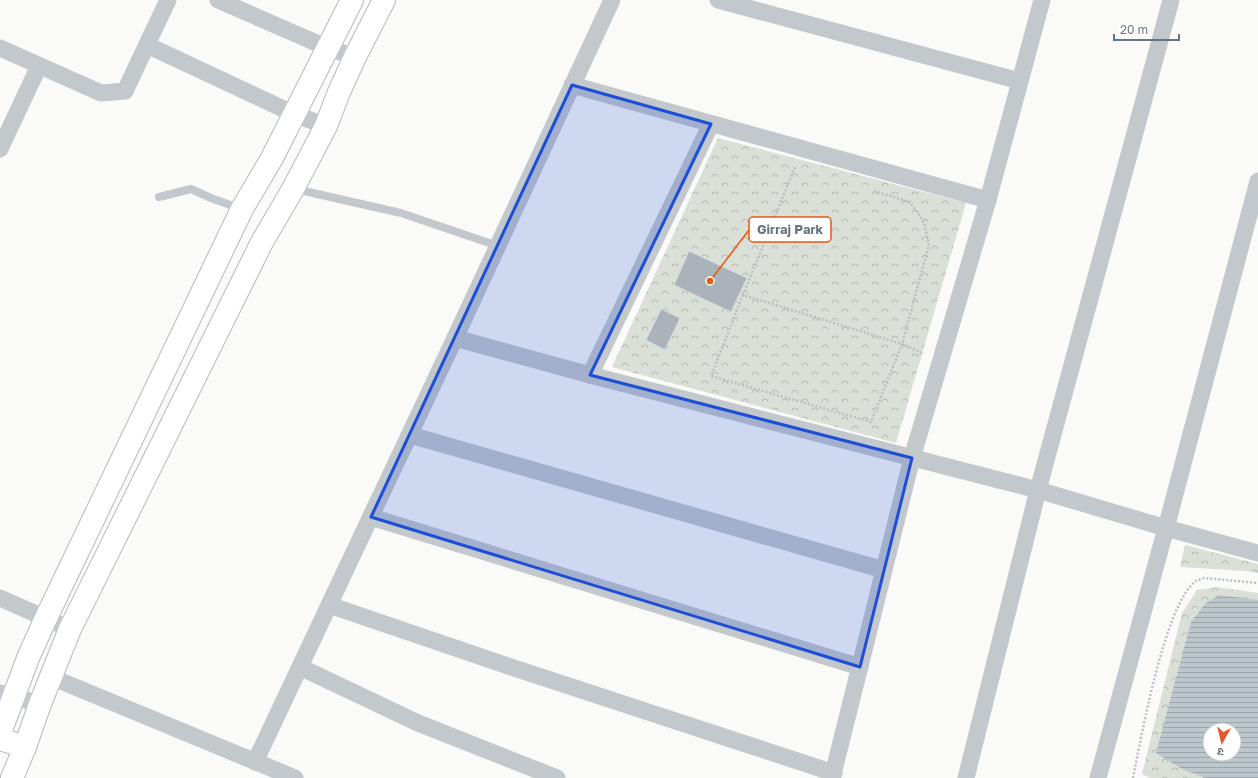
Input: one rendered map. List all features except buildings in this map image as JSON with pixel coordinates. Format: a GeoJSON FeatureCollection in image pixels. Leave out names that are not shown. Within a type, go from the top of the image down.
{"type":"FeatureCollection","features":[{"type":"Feature","properties":{"kind":"main road"},"geometry":{"type":"LineString","coordinates":[[0,733],[7,695],[28,658],[242,209],[272,158],[352,0]]}},
{"type":"Feature","properties":{"kind":"main road"},"geometry":{"type":"LineString","coordinates":[[12,778],[70,629],[262,242],[293,189],[326,126],[355,57],[384,0]]}},
{"type":"Feature","properties":{"kind":"main road"},"geometry":{"type":"LineString","coordinates":[[0,739],[25,747]]}},
{"type":"Feature","properties":{"kind":"street"},"geometry":{"type":"LineString","coordinates":[[0,48],[101,93],[125,91],[168,0]]}},
{"type":"Feature","properties":{"kind":"street"},"geometry":{"type":"LineString","coordinates":[[218,0],[328,48],[355,57]]}},
{"type":"Feature","properties":{"kind":"street"},"geometry":{"type":"LineString","coordinates":[[255,762],[410,435],[612,0]]}},
{"type":"Feature","properties":{"kind":"street"},"geometry":{"type":"LineString","coordinates":[[718,0],[1020,81]]}},
{"type":"Feature","properties":{"kind":"street"},"geometry":{"type":"LineString","coordinates":[[329,605],[833,775],[912,458],[988,200],[1042,0]]}},
{"type":"Feature","properties":{"kind":"street"},"geometry":{"type":"LineString","coordinates":[[966,778],[1038,490],[1171,0]]}},
{"type":"Feature","properties":{"kind":"street"},"geometry":{"type":"LineString","coordinates":[[146,45],[294,114],[326,126]]}},
{"type":"Feature","properties":{"kind":"street"},"geometry":{"type":"LineString","coordinates":[[0,149],[39,66]]}},
{"type":"Feature","properties":{"kind":"street"},"geometry":{"type":"LineString","coordinates":[[572,85],[988,200]]}},
{"type":"Feature","properties":{"kind":"street"},"geometry":{"type":"LineString","coordinates":[[590,375],[711,124]]}},
{"type":"Feature","properties":{"kind":"street"},"geometry":{"type":"LineString","coordinates":[[1098,778],[1258,182]]}},
{"type":"Feature","properties":{"kind":"street"},"geometry":{"type":"LineString","coordinates":[[455,338],[590,375],[1038,490],[1166,528],[1258,553]]}},
{"type":"Feature","properties":{"kind":"street"},"geometry":{"type":"LineString","coordinates":[[410,435],[884,570]]}},
{"type":"Feature","properties":{"kind":"street"},"geometry":{"type":"LineString","coordinates":[[371,517],[860,667]]}},
{"type":"Feature","properties":{"kind":"street"},"geometry":{"type":"LineString","coordinates":[[0,598],[70,629]]}},
{"type":"Feature","properties":{"kind":"street"},"geometry":{"type":"LineString","coordinates":[[300,667],[418,723],[557,778]]}},
{"type":"Feature","properties":{"kind":"street"},"geometry":{"type":"LineString","coordinates":[[51,677],[295,778]]}},
{"type":"Feature","properties":{"kind":"street"},"geometry":{"type":"LineString","coordinates":[[7,695],[40,704]]}},
{"type":"Feature","properties":{"kind":"lane"},"geometry":{"type":"LineString","coordinates":[[159,197],[191,189],[242,209]]}},
{"type":"Feature","properties":{"kind":"lane"},"geometry":{"type":"LineString","coordinates":[[293,189],[401,213],[498,246]]}},
{"type":"Feature","properties":{"kind":"path"},"geometry":{"type":"LineString","coordinates":[[796,166],[711,376],[872,422],[902,344],[928,245],[924,222],[910,202],[872,190]]}},
{"type":"Feature","properties":{"kind":"path"},"geometry":{"type":"LineString","coordinates":[[743,295],[902,344],[940,362]]}},
{"type":"Feature","properties":{"kind":"path"},"geometry":{"type":"LineString","coordinates":[[1133,778],[1148,704],[1166,639],[1179,605],[1186,592],[1196,581],[1204,578],[1258,582]]}},
{"type":"Feature","properties":{"kind":"highlighted area"},"geometry":{"type":"Polygon","coordinates":[[[572,85],[711,124],[590,375],[912,458],[860,667],[371,517],[572,85]]]}},
{"type":"Feature","properties":{"kind":"green space"},"geometry":{"type":"Polygon","coordinates":[[[718,138],[966,203],[896,443],[612,367],[718,138]]]}},
{"type":"Feature","properties":{"kind":"green space"},"geometry":{"type":"Polygon","coordinates":[[[1185,545],[1258,564],[1258,573],[1180,567],[1185,545]]]}},
{"type":"Feature","properties":{"kind":"green space"},"geometry":{"type":"Polygon","coordinates":[[[1217,587],[1258,593],[1258,778],[1150,778],[1142,774],[1182,613],[1197,590],[1217,587]]]}},
{"type":"Feature","properties":{"kind":"shaded area"},"geometry":{"type":"Polygon","coordinates":[[[1219,595],[1258,600],[1258,778],[1206,778],[1182,769],[1156,753],[1191,622],[1206,603],[1219,595]]]}},
{"type":"Feature","properties":{"kind":"place","name":"Girraj Park"},"geometry":{"type":"Point","coordinates":[710,281]}}]}
